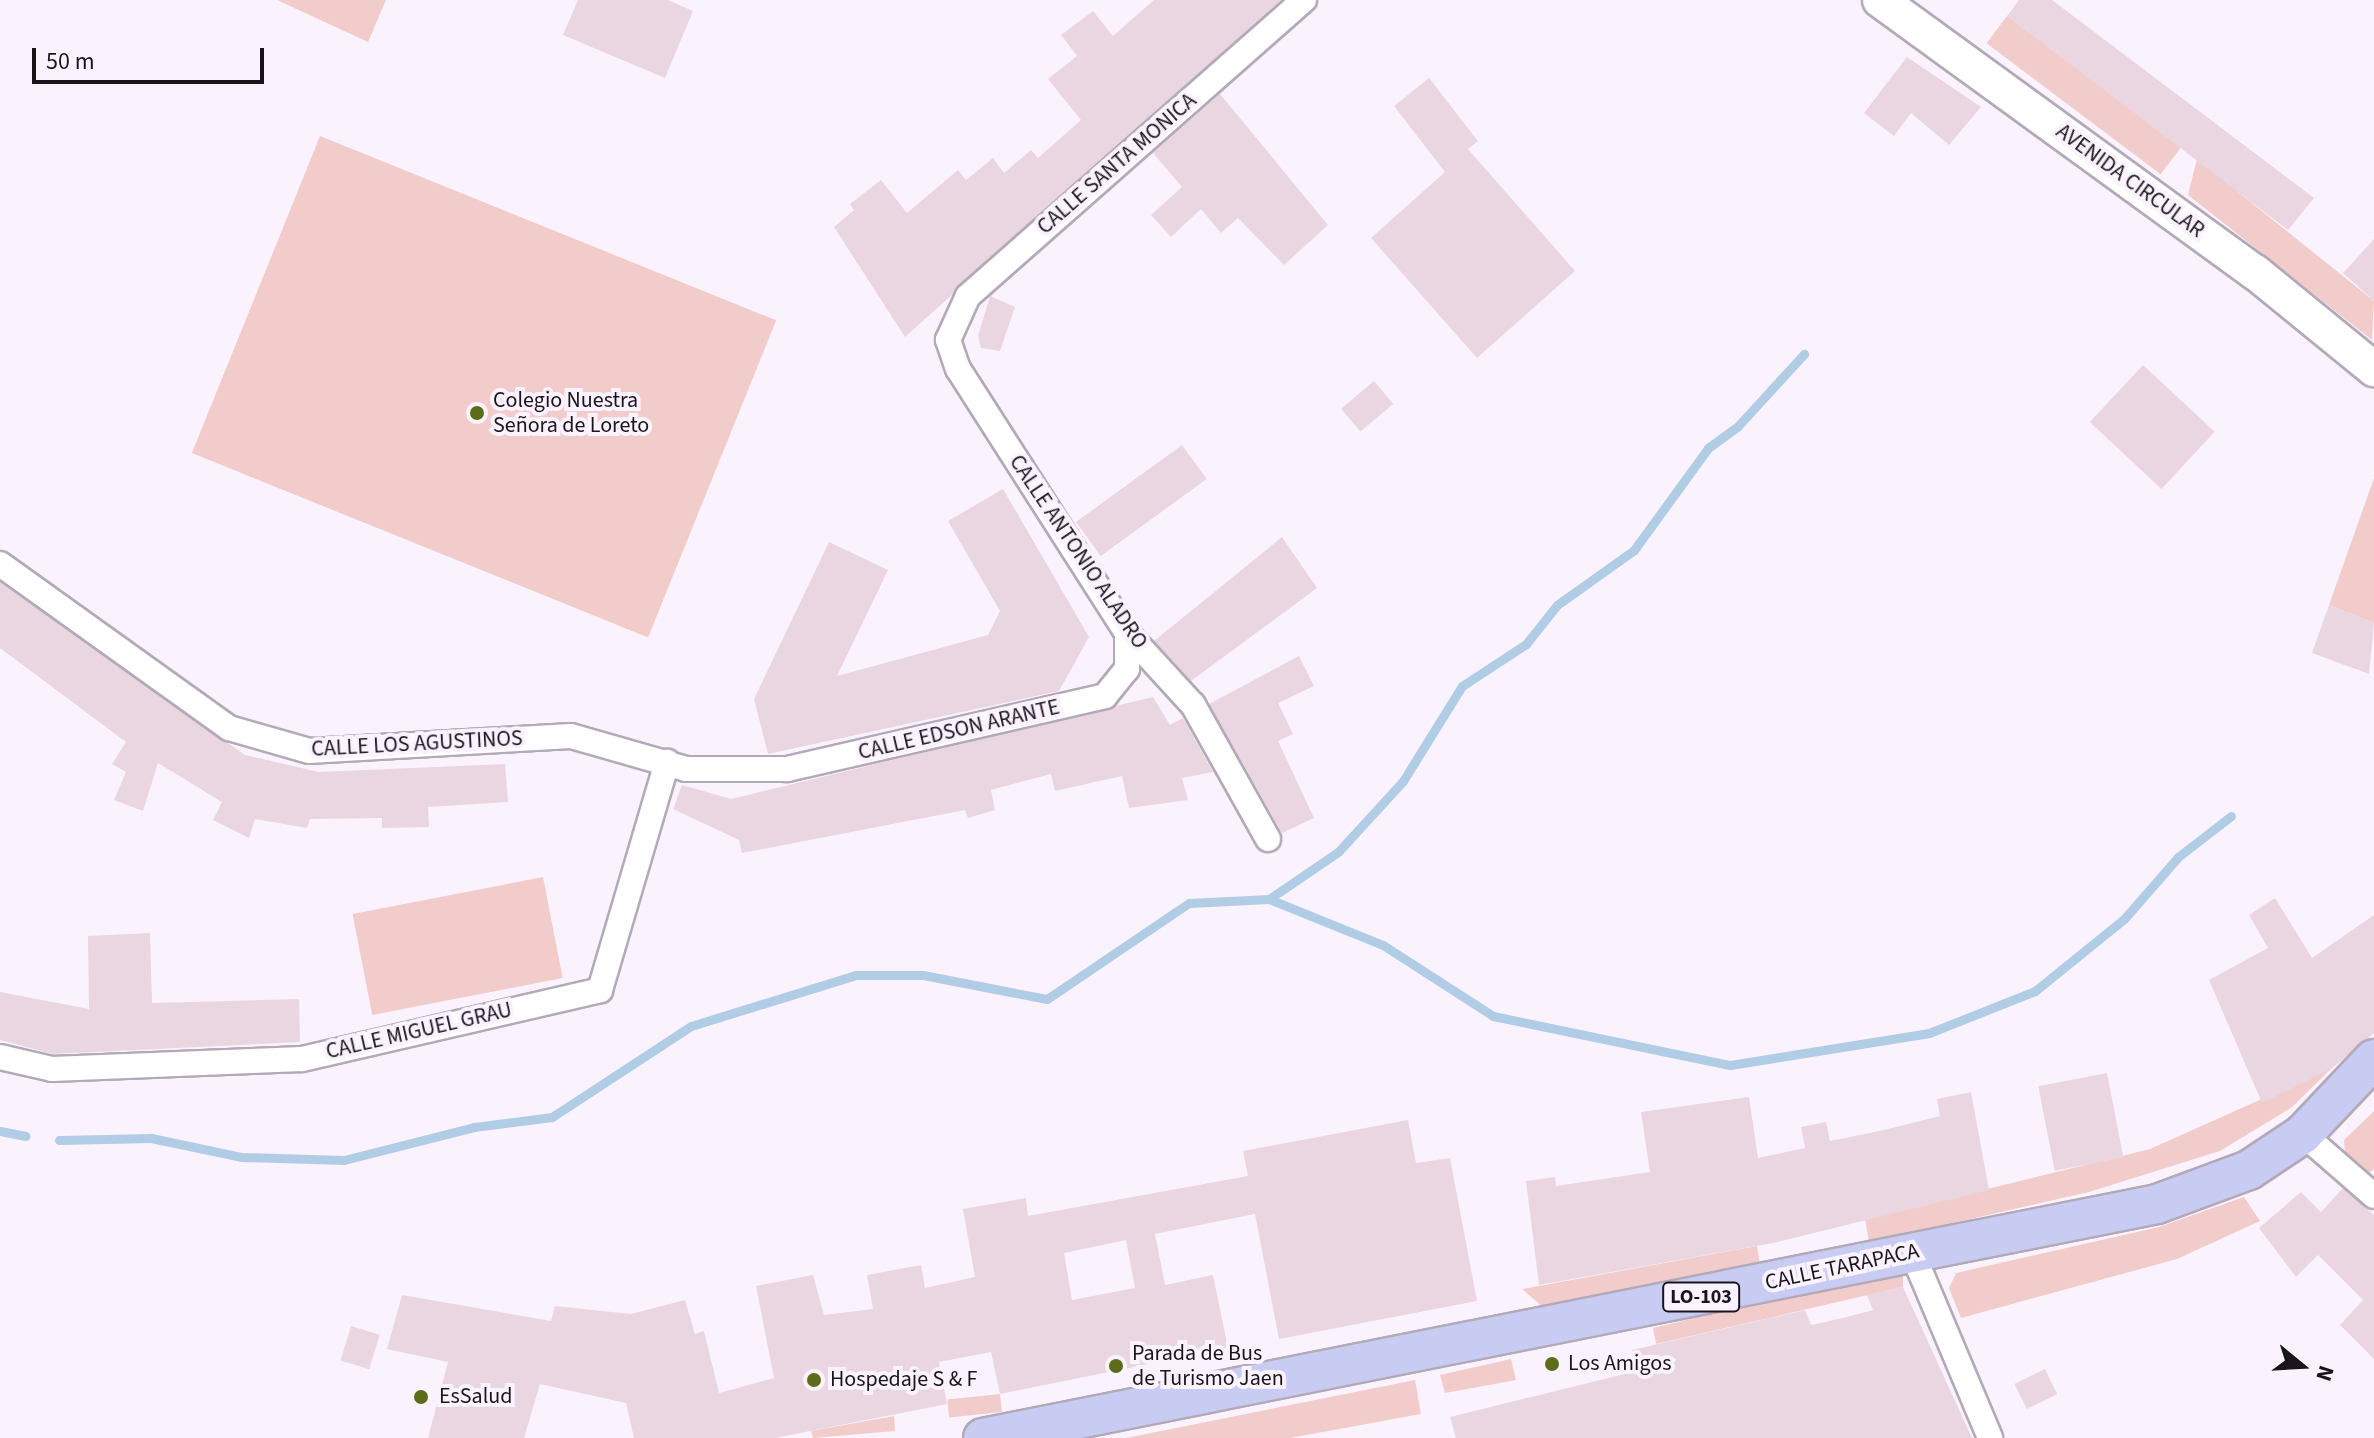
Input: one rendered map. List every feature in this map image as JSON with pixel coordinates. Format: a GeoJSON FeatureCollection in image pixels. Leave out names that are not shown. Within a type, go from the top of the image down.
{"type":"FeatureCollection","features":[{"type":"Feature","properties":{"kind":"main road","name":"CALLE TARAPACA"},"geometry":{"type":"LineString","coordinates":[[983,1438],[2157,1204],[2249,1170],[2303,1134],[2374,1059]]}},
{"type":"Feature","properties":{"kind":"street","name":"CALLE SANTA MONICA"},"geometry":{"type":"LineString","coordinates":[[948,340],[968,296],[1304,0]]}},
{"type":"Feature","properties":{"kind":"street","name":"AVENIDA CIRCULAR"},"geometry":{"type":"LineString","coordinates":[[1880,0],[2255,272],[2374,369]]}},
{"type":"Feature","properties":{"kind":"street","name":"CALLE ANTONIO ALADRO"},"geometry":{"type":"LineString","coordinates":[[948,340],[958,369],[1127,633],[1193,705],[1268,839]]}},
{"type":"Feature","properties":{"kind":"street","name":"CALLE LOS AGUSTINOS"},"geometry":{"type":"LineString","coordinates":[[0,564],[229,728],[266,744],[309,751],[571,736],[667,762],[742,774]]}},
{"type":"Feature","properties":{"kind":"street","name":"CALLE EDSON ARANTE"},"geometry":{"type":"LineString","coordinates":[[742,774],[1105,696],[1127,669],[1127,633]]}},
{"type":"Feature","properties":{"kind":"street","name":"CALLE MIGUEL GRAU"},"geometry":{"type":"LineString","coordinates":[[0,1057],[52,1069],[302,1059],[600,990],[667,762]]}},
{"type":"Feature","properties":{"kind":"street"},"geometry":{"type":"LineString","coordinates":[[2303,1134],[2374,1196]]}},
{"type":"Feature","properties":{"kind":"street"},"geometry":{"type":"LineString","coordinates":[[1912,1252],[1990,1438]]}},
{"type":"Feature","properties":{"kind":"shaded area"},"geometry":{"type":"Polygon","coordinates":[[[277,0],[386,0],[368,42],[277,0]]]}},
{"type":"Feature","properties":{"kind":"shaded area"},"geometry":{"type":"Polygon","coordinates":[[[2007,16],[2181,147],[2161,174],[1987,43],[2007,16]]]}},
{"type":"Feature","properties":{"kind":"shaded area"},"geometry":{"type":"Polygon","coordinates":[[[320,136],[776,320],[648,637],[192,453],[320,136]]]}},
{"type":"Feature","properties":{"kind":"shaded area"},"geometry":{"type":"Polygon","coordinates":[[[2197,159],[2374,301],[2372,340],[2188,195],[2197,159]]]}},
{"type":"Feature","properties":{"kind":"shaded area"},"geometry":{"type":"Polygon","coordinates":[[[2374,478],[2374,623],[2329,605],[2374,478]]]}},
{"type":"Feature","properties":{"kind":"shaded area"},"geometry":{"type":"Polygon","coordinates":[[[543,877],[563,978],[372,1015],[353,914],[543,877]]]}},
{"type":"Feature","properties":{"kind":"shaded area"},"geometry":{"type":"Polygon","coordinates":[[[2333,1067],[2291,1108],[2220,1151],[2089,1192],[1869,1242],[1865,1219],[2150,1149],[2333,1067]]]}},
{"type":"Feature","properties":{"kind":"shaded area"},"geometry":{"type":"Polygon","coordinates":[[[2374,1111],[2374,1169],[2368,1174],[2345,1156],[2344,1140],[2374,1111]]]}},
{"type":"Feature","properties":{"kind":"shaded area"},"geometry":{"type":"Polygon","coordinates":[[[2244,1197],[2260,1221],[2177,1259],[1961,1318],[1949,1288],[1956,1273],[2159,1227],[2244,1197]]]}},
{"type":"Feature","properties":{"kind":"shaded area"},"geometry":{"type":"Polygon","coordinates":[[[1757,1246],[1760,1265],[1544,1308],[1522,1289],[1757,1246]]]}},
{"type":"Feature","properties":{"kind":"shaded area"},"geometry":{"type":"Polygon","coordinates":[[[1889,1272],[1903,1276],[1903,1287],[1656,1344],[1653,1328],[1889,1272]]]}},
{"type":"Feature","properties":{"kind":"shaded area"},"geometry":{"type":"Polygon","coordinates":[[[1511,1359],[1516,1380],[1445,1393],[1440,1375],[1511,1359]]]}},
{"type":"Feature","properties":{"kind":"shaded area"},"geometry":{"type":"Polygon","coordinates":[[[1415,1380],[1421,1414],[1290,1438],[1126,1438],[1415,1380]]]}},
{"type":"Feature","properties":{"kind":"shaded area"},"geometry":{"type":"Polygon","coordinates":[[[1000,1394],[1002,1412],[949,1417],[947,1400],[1000,1394]]]}},
{"type":"Feature","properties":{"kind":"shaded area"},"geometry":{"type":"Polygon","coordinates":[[[894,1416],[895,1431],[813,1438],[811,1431],[894,1416]]]}},
{"type":"Feature","properties":{"kind":"building"},"geometry":{"type":"Polygon","coordinates":[[[578,0],[668,0],[693,11],[665,78],[563,35],[578,0]]]}},
{"type":"Feature","properties":{"kind":"building"},"geometry":{"type":"Polygon","coordinates":[[[1154,0],[1281,0],[905,337],[834,227],[854,210],[850,204],[881,180],[907,213],[958,170],[966,180],[993,158],[1004,173],[1031,150],[1038,158],[1081,120],[1048,79],[1077,56],[1061,35],[1093,11],[1113,36],[1154,0]]]}},
{"type":"Feature","properties":{"kind":"building"},"geometry":{"type":"Polygon","coordinates":[[[2019,0],[2052,0],[2314,198],[2288,230],[2007,16],[2019,0]]]}},
{"type":"Feature","properties":{"kind":"building"},"geometry":{"type":"Polygon","coordinates":[[[1907,57],[1981,107],[1949,145],[1911,113],[1894,136],[1864,113],[1907,57]]]}},
{"type":"Feature","properties":{"kind":"building"},"geometry":{"type":"Polygon","coordinates":[[[1429,78],[1478,141],[1468,149],[1575,271],[1477,358],[1371,238],[1445,172],[1394,106],[1429,78]]]}},
{"type":"Feature","properties":{"kind":"building"},"geometry":{"type":"Polygon","coordinates":[[[1220,94],[1328,225],[1284,265],[1238,218],[1221,233],[1201,209],[1171,237],[1151,215],[1182,187],[1153,153],[1220,94]]]}},
{"type":"Feature","properties":{"kind":"building"},"geometry":{"type":"Polygon","coordinates":[[[2374,239],[2374,301],[2343,273],[2374,239]]]}},
{"type":"Feature","properties":{"kind":"building"},"geometry":{"type":"Polygon","coordinates":[[[990,296],[1015,307],[1000,351],[981,348],[978,336],[990,296]]]}},
{"type":"Feature","properties":{"kind":"building"},"geometry":{"type":"Polygon","coordinates":[[[2143,365],[2215,432],[2161,489],[2090,422],[2143,365]]]}},
{"type":"Feature","properties":{"kind":"building"},"geometry":{"type":"Polygon","coordinates":[[[1374,381],[1393,404],[1360,432],[1341,409],[1374,381]]]}},
{"type":"Feature","properties":{"kind":"building"},"geometry":{"type":"Polygon","coordinates":[[[1182,445],[1207,479],[1101,556],[1076,522],[1182,445]]]}},
{"type":"Feature","properties":{"kind":"building"},"geometry":{"type":"Polygon","coordinates":[[[1003,489],[1089,637],[1059,691],[768,754],[754,699],[829,542],[888,570],[837,676],[988,635],[1000,611],[948,521],[1003,489]]]}},
{"type":"Feature","properties":{"kind":"building"},"geometry":{"type":"Polygon","coordinates":[[[1282,537],[1317,588],[1191,681],[1154,641],[1282,537]]]}},
{"type":"Feature","properties":{"kind":"building"},"geometry":{"type":"Polygon","coordinates":[[[0,582],[245,755],[319,772],[505,764],[508,802],[428,807],[429,827],[382,828],[382,818],[310,819],[307,828],[255,819],[249,838],[213,820],[222,802],[158,763],[143,811],[114,800],[126,772],[112,764],[126,742],[0,648],[0,582]]]}},
{"type":"Feature","properties":{"kind":"building"},"geometry":{"type":"Polygon","coordinates":[[[2329,605],[2374,623],[2369,674],[2312,653],[2329,605]]]}},
{"type":"Feature","properties":{"kind":"building"},"geometry":{"type":"Polygon","coordinates":[[[1299,656],[1314,686],[1278,703],[1293,734],[1278,741],[1314,818],[1282,833],[1209,704],[1299,656]]]}},
{"type":"Feature","properties":{"kind":"building"},"geometry":{"type":"Polygon","coordinates":[[[1153,697],[1170,725],[1183,718],[1213,772],[1182,778],[1188,800],[1129,808],[1122,776],[1055,791],[1051,774],[991,790],[995,810],[968,818],[965,810],[742,853],[739,840],[673,809],[682,785],[731,799],[1153,697]]]}},
{"type":"Feature","properties":{"kind":"building"},"geometry":{"type":"Polygon","coordinates":[[[2275,898],[2312,958],[2374,915],[2374,1033],[2331,1069],[2262,1103],[2209,980],[2268,948],[2249,915],[2275,898]]]}},
{"type":"Feature","properties":{"kind":"building"},"geometry":{"type":"Polygon","coordinates":[[[150,933],[152,1003],[299,999],[300,1042],[53,1054],[0,1040],[0,992],[89,1009],[88,936],[150,933]]]}},
{"type":"Feature","properties":{"kind":"building"},"geometry":{"type":"Polygon","coordinates":[[[2107,1073],[2123,1157],[2055,1171],[2038,1086],[2107,1073]]]}},
{"type":"Feature","properties":{"kind":"building"},"geometry":{"type":"Polygon","coordinates":[[[1971,1092],[1989,1190],[1773,1243],[1539,1285],[1526,1181],[1555,1177],[1556,1186],[1650,1172],[1641,1112],[1749,1097],[1758,1158],[1805,1148],[1801,1127],[1826,1122],[1830,1141],[1884,1130],[1940,1116],[1937,1099],[1971,1092]]]}},
{"type":"Feature","properties":{"kind":"building"},"geometry":{"type":"Polygon","coordinates":[[[1408,1120],[1416,1163],[1450,1158],[1477,1301],[1279,1339],[1255,1214],[1155,1234],[1165,1285],[1213,1275],[1228,1348],[1000,1394],[991,1352],[939,1362],[947,1404],[775,1438],[634,1438],[626,1403],[540,1384],[524,1438],[428,1438],[448,1362],[387,1349],[402,1295],[551,1321],[555,1306],[631,1314],[685,1300],[695,1334],[704,1331],[719,1393],[774,1378],[756,1286],[813,1275],[824,1315],[873,1309],[867,1275],[921,1265],[925,1288],[975,1277],[963,1209],[1026,1198],[1028,1216],[1248,1176],[1243,1151],[1408,1120]],[[1126,1240],[1064,1253],[1072,1300],[1135,1288],[1126,1240]]]}},
{"type":"Feature","properties":{"kind":"building"},"geometry":{"type":"Polygon","coordinates":[[[2343,1188],[2374,1215],[2374,1359],[2340,1325],[2363,1300],[2318,1255],[2296,1277],[2259,1228],[2301,1192],[2321,1212],[2343,1188]]]}},
{"type":"Feature","properties":{"kind":"building"},"geometry":{"type":"Polygon","coordinates":[[[1903,1287],[1972,1438],[1456,1438],[1450,1417],[1637,1371],[1632,1350],[1805,1310],[1811,1325],[1843,1318],[1873,1310],[1867,1295],[1903,1287]]]}},
{"type":"Feature","properties":{"kind":"building"},"geometry":{"type":"Polygon","coordinates":[[[351,1326],[380,1335],[369,1369],[340,1360],[351,1326]]]}},
{"type":"Feature","properties":{"kind":"building"},"geometry":{"type":"Polygon","coordinates":[[[2045,1369],[2057,1394],[2027,1409],[2014,1384],[2045,1369]]]}},
{"type":"Feature","properties":{"kind":"waterway"},"geometry":{"type":"LineString","coordinates":[[59,1140],[151,1138],[241,1157],[344,1160],[474,1127],[552,1117],[691,1026],[856,975],[923,975],[1047,999],[1189,903],[1269,899],[1338,852],[1403,781],[1462,686],[1526,644],[1557,605],[1634,550],[1708,448],[1738,426],[1804,354]]}},
{"type":"Feature","properties":{"kind":"waterway"},"geometry":{"type":"LineString","coordinates":[[1269,899],[1383,945],[1493,1016],[1730,1065],[1929,1033],[2035,991],[2124,919],[2178,857],[2231,816]]}},
{"type":"Feature","properties":{"kind":"waterway"},"geometry":{"type":"LineString","coordinates":[[0,1131],[26,1136]]}},
{"type":"Feature","properties":{"kind":"place","name":"Colegio Nuestra Señora de Loreto"},"geometry":{"type":"Point","coordinates":[477,413]}},
{"type":"Feature","properties":{"kind":"place","name":"Los Amigos"},"geometry":{"type":"Point","coordinates":[1552,1364]}},
{"type":"Feature","properties":{"kind":"place","name":"Parada de Bus de Turismo Jaen"},"geometry":{"type":"Point","coordinates":[1116,1366]}},
{"type":"Feature","properties":{"kind":"place","name":"Hospedaje S & F"},"geometry":{"type":"Point","coordinates":[814,1380]}},
{"type":"Feature","properties":{"kind":"place","name":"EsSalud"},"geometry":{"type":"Point","coordinates":[421,1397]}}]}
